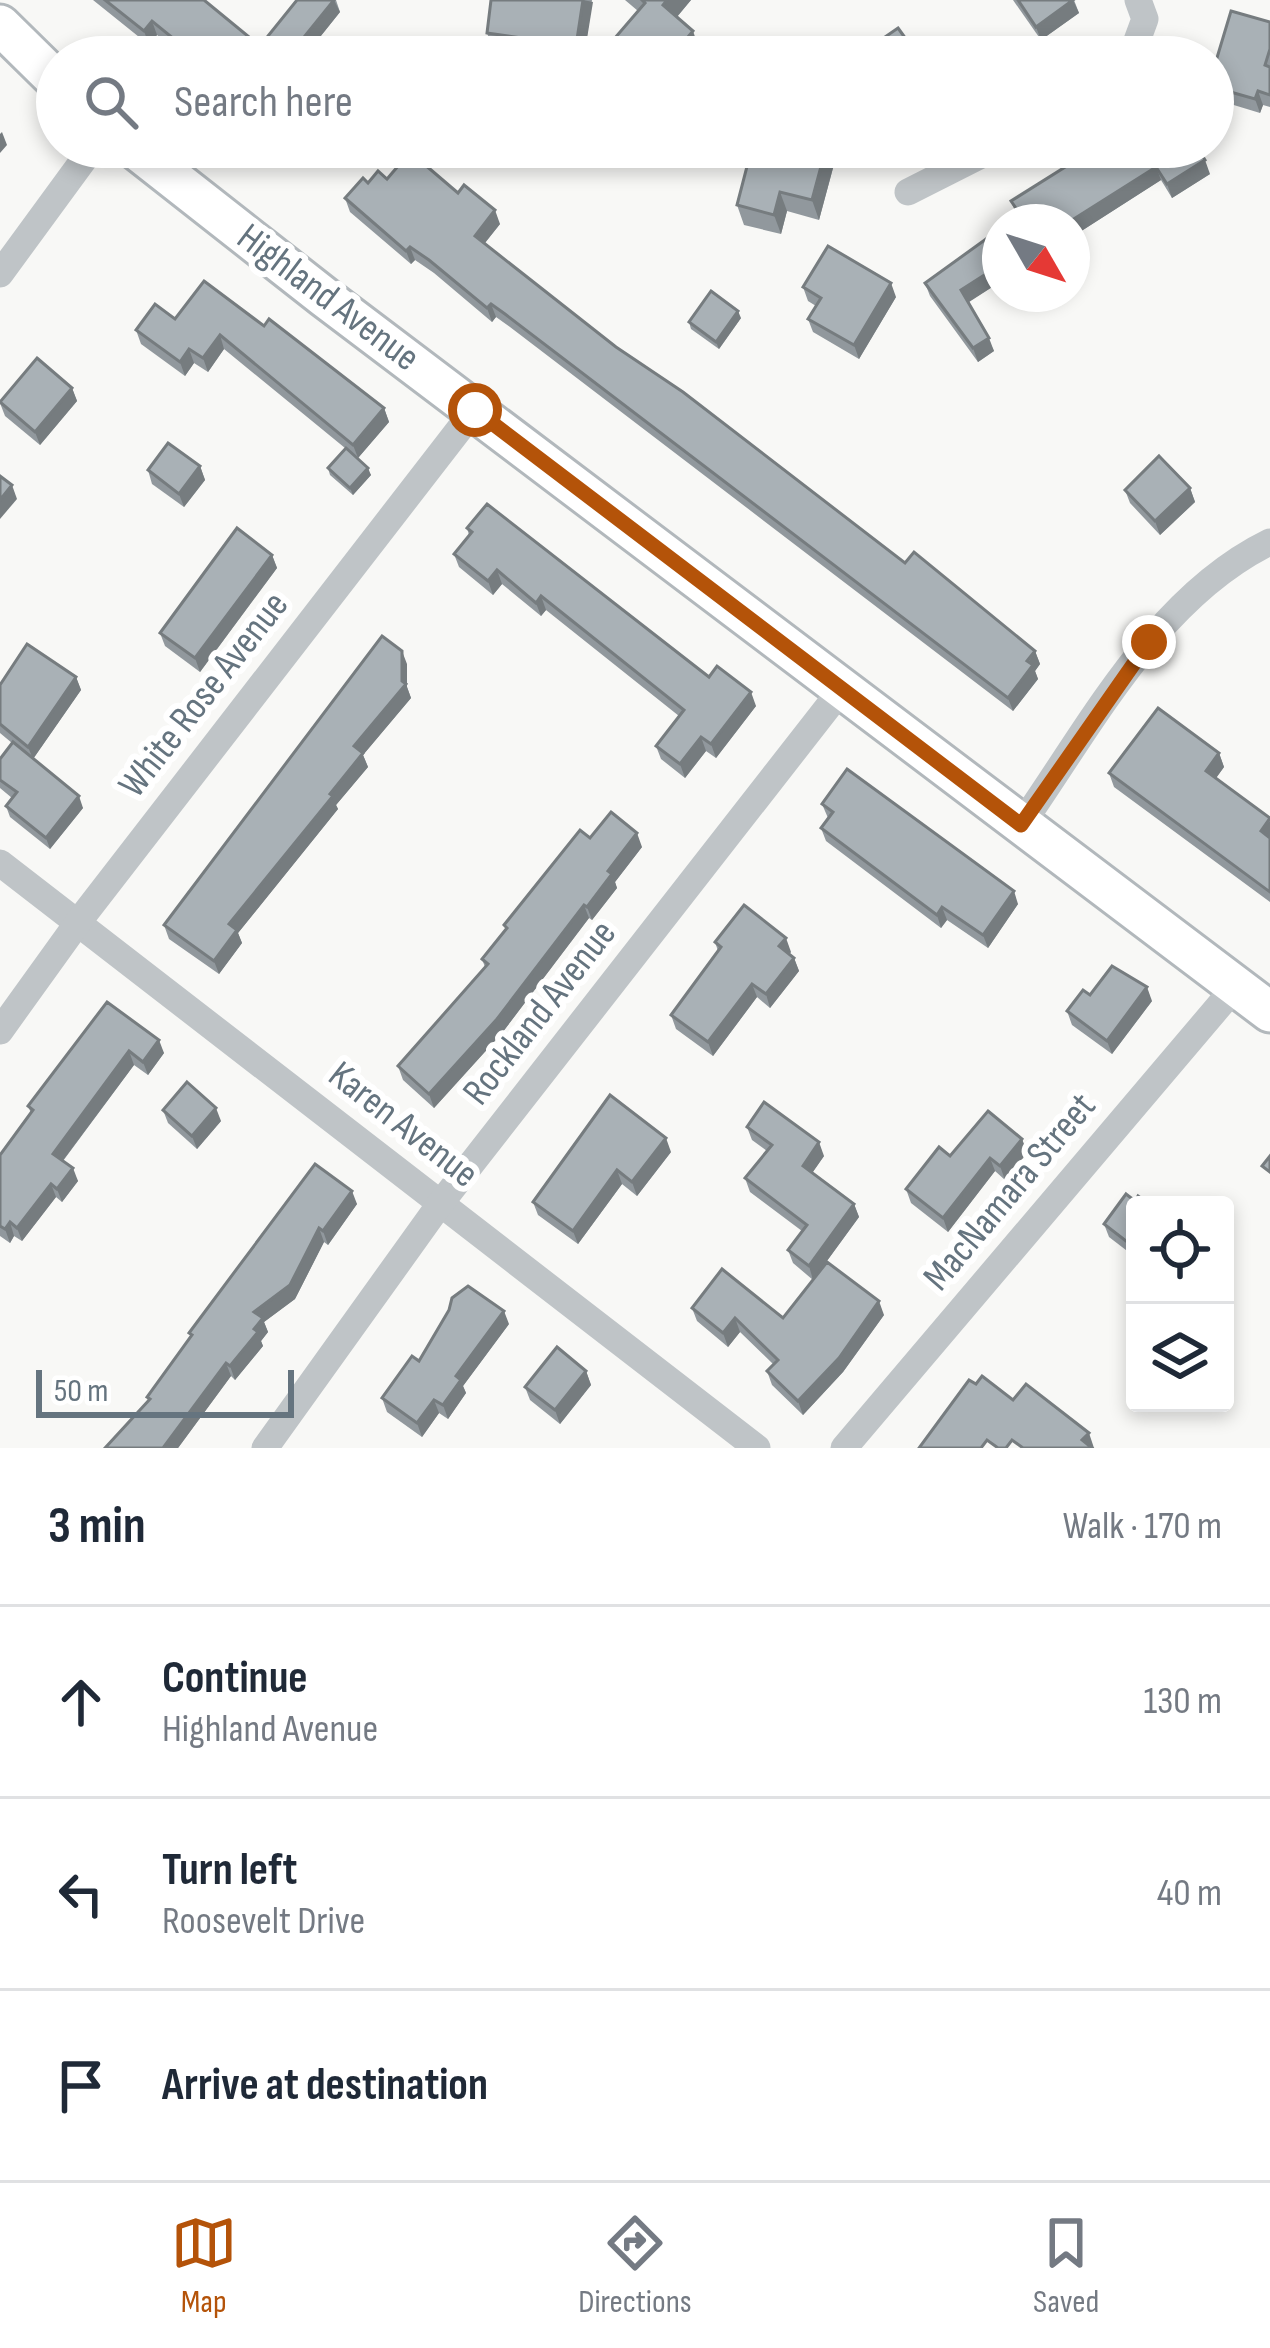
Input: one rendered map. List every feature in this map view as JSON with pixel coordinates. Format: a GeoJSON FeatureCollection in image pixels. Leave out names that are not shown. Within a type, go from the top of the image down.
{"type":"FeatureCollection","features":[{"type":"Feature","properties":{"kind":"main road"},"geometry":{"type":"LineString","coordinates":[[0,26],[36,61]]}},
{"type":"Feature","properties":{"kind":"main road","name":"Highland Avenue"},"geometry":{"type":"LineString","coordinates":[[160,168],[1270,1012]]}},
{"type":"Feature","properties":{"kind":"street"},"geometry":{"type":"LineString","coordinates":[[1138,0],[1145,19],[1139,36]]}},
{"type":"Feature","properties":{"kind":"street"},"geometry":{"type":"LineString","coordinates":[[0,274],[78,168]]}},
{"type":"Feature","properties":{"kind":"street"},"geometry":{"type":"LineString","coordinates":[[908,192],[955,168]]}},
{"type":"Feature","properties":{"kind":"street","name":"White Rose Avenue"},"geometry":{"type":"LineString","coordinates":[[0,1031],[79,921],[475,410]]}},
{"type":"Feature","properties":{"kind":"street"},"geometry":{"type":"LineString","coordinates":[[1021,825],[1149,642],[1231,561],[1270,542]]}},
{"type":"Feature","properties":{"kind":"street","name":"Rockland Avenue"},"geometry":{"type":"LineString","coordinates":[[265,1448],[440,1204],[842,689]]}},
{"type":"Feature","properties":{"kind":"street","name":"Karen Avenue"},"geometry":{"type":"LineString","coordinates":[[0,863],[757,1448]]}},
{"type":"Feature","properties":{"kind":"street","name":"MacNamara Street"},"geometry":{"type":"LineString","coordinates":[[844,1448],[1236,986]]}},
{"type":"Feature","properties":{"kind":"building"},"geometry":{"type":"Polygon","coordinates":[[[105,0],[204,0],[248,36],[170,36],[152,21],[144,31],[105,0]]]}},
{"type":"Feature","properties":{"kind":"building"},"geometry":{"type":"Polygon","coordinates":[[[297,0],[334,0],[305,36],[268,36],[297,0]]]}},
{"type":"Feature","properties":{"kind":"building"},"geometry":{"type":"Polygon","coordinates":[[[491,0],[583,0],[578,36],[487,33],[491,0]]]}},
{"type":"Feature","properties":{"kind":"building"},"geometry":{"type":"Polygon","coordinates":[[[642,0],[667,0],[663,5],[693,31],[689,36],[617,36],[645,3],[642,0]]]}},
{"type":"Feature","properties":{"kind":"building"},"geometry":{"type":"Polygon","coordinates":[[[1018,0],[1073,0],[1036,27],[1018,0]]]}},
{"type":"Feature","properties":{"kind":"building"},"geometry":{"type":"Polygon","coordinates":[[[1231,11],[1270,22],[1265,65],[1270,67],[1270,95],[1258,91],[1255,99],[1234,93],[1234,36],[1224,36],[1231,11]]]}},
{"type":"Feature","properties":{"kind":"building"},"geometry":{"type":"Polygon","coordinates":[[[396,168],[429,168],[458,193],[464,185],[495,210],[475,236],[905,563],[914,552],[1035,651],[1027,661],[1033,665],[1008,698],[505,314],[491,304],[487,308],[410,247],[406,251],[345,198],[363,178],[368,183],[378,171],[387,179],[396,168]]]}},
{"type":"Feature","properties":{"kind":"building"},"geometry":{"type":"Polygon","coordinates":[[[747,168],[821,168],[812,200],[780,192],[774,215],[737,205],[747,168]]]}},
{"type":"Feature","properties":{"kind":"building"},"geometry":{"type":"Polygon","coordinates":[[[1064,168],[1154,168],[1090,209],[1090,204],[1011,201],[1064,168]]]}},
{"type":"Feature","properties":{"kind":"building"},"geometry":{"type":"Polygon","coordinates":[[[1157,168],[1192,168],[1167,184],[1157,168]]]}},
{"type":"Feature","properties":{"kind":"building"},"geometry":{"type":"Polygon","coordinates":[[[982,242],[982,277],[961,290],[989,338],[973,348],[925,283],[982,242]]]}},
{"type":"Feature","properties":{"kind":"building"},"geometry":{"type":"Polygon","coordinates":[[[828,246],[891,283],[854,345],[808,319],[821,298],[803,287],[828,246]]]}},
{"type":"Feature","properties":{"kind":"building"},"geometry":{"type":"Polygon","coordinates":[[[204,281],[264,326],[269,319],[384,408],[353,445],[220,335],[203,358],[189,349],[180,362],[136,330],[155,304],[175,319],[204,281]]]}},
{"type":"Feature","properties":{"kind":"building"},"geometry":{"type":"Polygon","coordinates":[[[711,291],[738,311],[716,342],[689,322],[711,291]]]}},
{"type":"Feature","properties":{"kind":"building"},"geometry":{"type":"Polygon","coordinates":[[[37,358],[72,388],[35,432],[0,402],[37,358]]]}},
{"type":"Feature","properties":{"kind":"building"},"geometry":{"type":"Polygon","coordinates":[[[168,443],[200,466],[179,494],[148,470],[168,443]]]}},
{"type":"Feature","properties":{"kind":"building"},"geometry":{"type":"Polygon","coordinates":[[[346,448],[368,468],[350,488],[328,468],[346,448]]]}},
{"type":"Feature","properties":{"kind":"building"},"geometry":{"type":"Polygon","coordinates":[[[1159,456],[1190,488],[1155,521],[1125,490],[1159,456]]]}},
{"type":"Feature","properties":{"kind":"building"},"geometry":{"type":"Polygon","coordinates":[[[0,476],[12,485],[0,500],[0,476]]]}},
{"type":"Feature","properties":{"kind":"building"},"geometry":{"type":"Polygon","coordinates":[[[487,504],[709,677],[717,666],[751,692],[711,744],[701,737],[680,764],[656,746],[684,710],[541,596],[536,603],[497,570],[488,581],[454,554],[487,504]]]}},
{"type":"Feature","properties":{"kind":"building"},"geometry":{"type":"Polygon","coordinates":[[[237,528],[272,555],[195,658],[160,633],[237,528]]]}},
{"type":"Feature","properties":{"kind":"building"},"geometry":{"type":"Polygon","coordinates":[[[382,636],[402,651],[402,681],[406,684],[354,746],[363,753],[330,794],[333,796],[229,924],[237,930],[214,961],[164,925],[382,636]]]}},
{"type":"Feature","properties":{"kind":"building"},"geometry":{"type":"Polygon","coordinates":[[[27,644],[76,677],[28,747],[0,724],[0,685],[27,644]]]}},
{"type":"Feature","properties":{"kind":"building"},"geometry":{"type":"Polygon","coordinates":[[[1158,708],[1219,753],[1206,771],[1270,818],[1261,831],[1270,838],[1270,892],[1109,773],[1158,708]]]}},
{"type":"Feature","properties":{"kind":"building"},"geometry":{"type":"Polygon","coordinates":[[[13,742],[79,796],[46,838],[6,806],[17,792],[0,780],[0,759],[13,742]]]}},
{"type":"Feature","properties":{"kind":"building"},"geometry":{"type":"Polygon","coordinates":[[[847,769],[1014,891],[983,935],[942,907],[937,915],[821,828],[833,812],[822,804],[847,769]]]}},
{"type":"Feature","properties":{"kind":"building"},"geometry":{"type":"Polygon","coordinates":[[[611,812],[637,833],[608,871],[612,874],[497,1019],[429,1094],[398,1066],[488,964],[482,959],[507,928],[504,925],[580,830],[590,838],[611,812]]]}},
{"type":"Feature","properties":{"kind":"building"},"geometry":{"type":"Polygon","coordinates":[[[744,905],[786,938],[779,946],[794,958],[766,994],[752,984],[708,1042],[671,1015],[721,947],[715,942],[744,905]]]}},
{"type":"Feature","properties":{"kind":"building"},"geometry":{"type":"Polygon","coordinates":[[[1112,966],[1147,987],[1107,1041],[1067,1011],[1083,990],[1090,995],[1112,966]]]}},
{"type":"Feature","properties":{"kind":"building"},"geometry":{"type":"Polygon","coordinates":[[[107,1002],[159,1040],[143,1062],[129,1051],[53,1154],[73,1168],[57,1189],[51,1184],[17,1228],[10,1222],[5,1229],[0,1226],[0,1155],[33,1110],[28,1106],[107,1002]]]}},
{"type":"Feature","properties":{"kind":"building"},"geometry":{"type":"Polygon","coordinates":[[[187,1082],[216,1108],[192,1136],[163,1110],[187,1082]]]}},
{"type":"Feature","properties":{"kind":"building"},"geometry":{"type":"Polygon","coordinates":[[[610,1095],[666,1138],[632,1182],[617,1170],[573,1231],[533,1202],[610,1095]]]}},
{"type":"Feature","properties":{"kind":"building"},"geometry":{"type":"Polygon","coordinates":[[[764,1102],[819,1142],[803,1166],[854,1204],[809,1266],[788,1250],[807,1225],[745,1178],[772,1145],[747,1127],[764,1102]]]}},
{"type":"Feature","properties":{"kind":"building"},"geometry":{"type":"Polygon","coordinates":[[[988,1111],[1022,1139],[1000,1166],[990,1158],[943,1218],[906,1189],[939,1147],[950,1156],[988,1111]]]}},
{"type":"Feature","properties":{"kind":"building"},"geometry":{"type":"Polygon","coordinates":[[[315,1164],[352,1191],[323,1231],[319,1228],[290,1285],[254,1312],[263,1318],[254,1329],[258,1332],[230,1366],[226,1363],[163,1448],[105,1448],[150,1399],[147,1397],[192,1335],[189,1333],[315,1164]]]}},
{"type":"Feature","properties":{"kind":"building"},"geometry":{"type":"Polygon","coordinates":[[[1126,1194],[1129,1196],[1126,1241],[1104,1224],[1126,1194]]]}},
{"type":"Feature","properties":{"kind":"building"},"geometry":{"type":"Polygon","coordinates":[[[827,1262],[879,1301],[839,1358],[798,1401],[767,1371],[778,1360],[735,1318],[723,1333],[692,1308],[722,1269],[783,1318],[827,1262]]]}},
{"type":"Feature","properties":{"kind":"building"},"geometry":{"type":"Polygon","coordinates":[[[468,1286],[504,1311],[456,1376],[461,1380],[443,1405],[434,1400],[417,1423],[382,1398],[412,1356],[419,1361],[452,1298],[468,1286]]]}},
{"type":"Feature","properties":{"kind":"building"},"geometry":{"type":"Polygon","coordinates":[[[557,1347],[586,1371],[555,1410],[525,1387],[557,1347]]]}},
{"type":"Feature","properties":{"kind":"building"},"geometry":{"type":"Polygon","coordinates":[[[982,1376],[1013,1400],[1026,1384],[1089,1433],[1082,1440],[1092,1448],[1023,1448],[1012,1440],[1006,1448],[998,1448],[987,1440],[981,1448],[919,1448],[969,1380],[976,1384],[982,1376]]]}},
{"type":"Feature","properties":{"kind":"route"},"geometry":{"type":"LineString","coordinates":[[475,410],[1021,825],[1149,642]]}}]}
